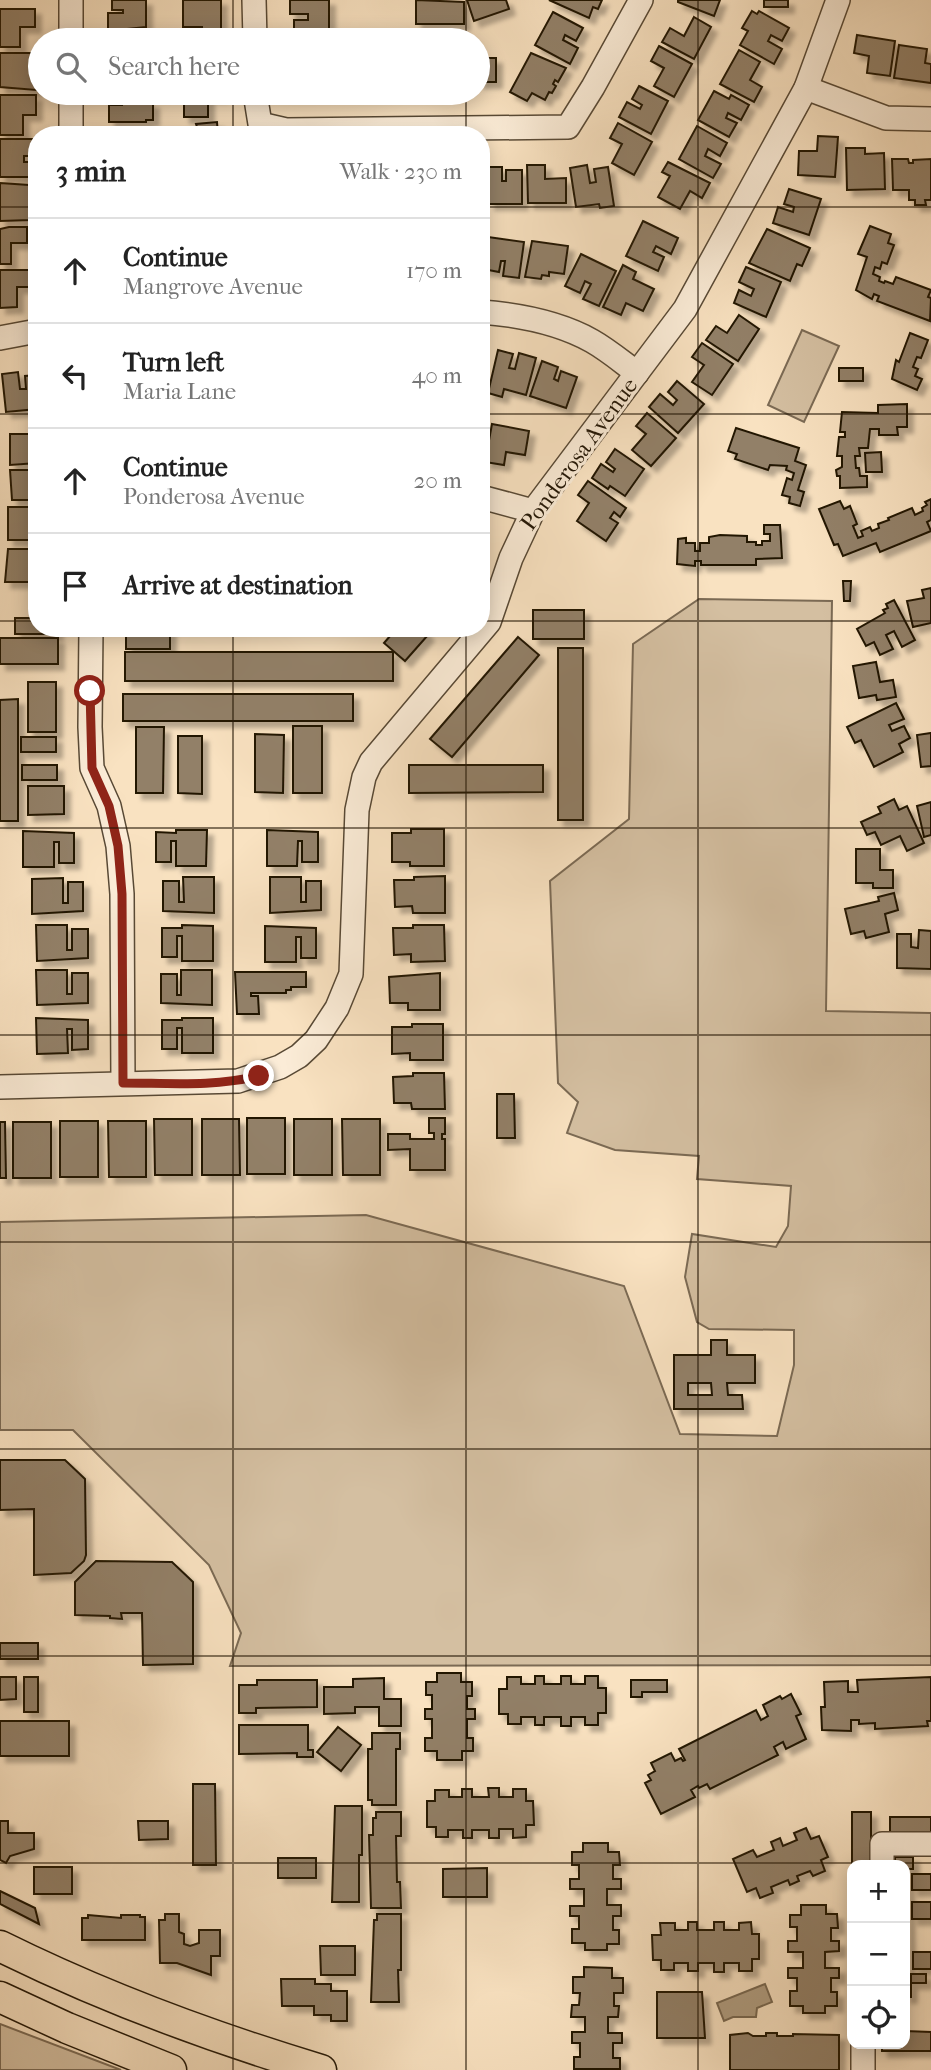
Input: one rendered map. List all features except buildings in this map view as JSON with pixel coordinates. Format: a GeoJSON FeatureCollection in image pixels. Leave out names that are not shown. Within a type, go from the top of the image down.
{"type":"FeatureCollection","features":[{"type":"Feature","properties":{"kind":"main road"},"geometry":{"type":"LineString","coordinates":[[0,1947],[86,1987],[230,2041],[321,2070]]}},
{"type":"Feature","properties":{"kind":"main road"},"geometry":{"type":"LineString","coordinates":[[0,1997],[67,2028],[171,2070]]}},
{"type":"Feature","properties":{"kind":"street"},"geometry":{"type":"LineString","coordinates":[[71,0],[71,28]]}},
{"type":"Feature","properties":{"kind":"street"},"geometry":{"type":"LineString","coordinates":[[254,0],[255,28]]}},
{"type":"Feature","properties":{"kind":"street"},"geometry":{"type":"LineString","coordinates":[[490,128],[568,127],[641,0]]}},
{"type":"Feature","properties":{"kind":"street","name":"Ponderosa Avenue"},"geometry":{"type":"LineString","coordinates":[[490,619],[511,558],[533,511],[685,309],[806,88],[838,0]]}},
{"type":"Feature","properties":{"kind":"street"},"geometry":{"type":"LineString","coordinates":[[806,88],[886,118],[931,119]]}},
{"type":"Feature","properties":{"kind":"street"},"geometry":{"type":"LineString","coordinates":[[71,105],[71,126]]}},
{"type":"Feature","properties":{"kind":"street"},"geometry":{"type":"LineString","coordinates":[[257,105],[260,124],[269,126]]}},
{"type":"Feature","properties":{"kind":"street"},"geometry":{"type":"LineString","coordinates":[[490,314],[528,318],[558,325],[594,342],[637,373]]}},
{"type":"Feature","properties":{"kind":"street"},"geometry":{"type":"LineString","coordinates":[[0,338],[28,333]]}},
{"type":"Feature","properties":{"kind":"street"},"geometry":{"type":"LineString","coordinates":[[490,499],[533,511]]}},
{"type":"Feature","properties":{"kind":"street"},"geometry":{"type":"LineString","coordinates":[[92,637],[92,768],[109,806],[118,846],[122,894],[123,1083]]}},
{"type":"Feature","properties":{"kind":"street","name":"Ponderosa Avenue"},"geometry":{"type":"LineString","coordinates":[[0,1087],[238,1081],[280,1067],[299,1056],[316,1040],[337,1008],[351,974],[357,810],[364,777],[388,738],[476,637]]}},
{"type":"Feature","properties":{"kind":"street"},"geometry":{"type":"LineString","coordinates":[[882,1860],[882,1844],[931,1844]]}},
{"type":"Feature","properties":{"kind":"street"},"geometry":{"type":"LineString","coordinates":[[863,2049],[863,2070]]}},
{"type":"Feature","properties":{"kind":"shaded area"},"geometry":{"type":"Polygon","coordinates":[[[802,330],[839,346],[804,422],[768,405],[802,330]]]}},
{"type":"Feature","properties":{"kind":"shaded area"},"geometry":{"type":"Polygon","coordinates":[[[699,599],[832,601],[826,1011],[931,1013],[931,1665],[230,1666],[241,1633],[209,1565],[73,1430],[0,1430],[0,1222],[366,1215],[624,1286],[680,1434],[777,1436],[794,1365],[794,1330],[709,1329],[697,1322],[685,1277],[692,1234],[776,1247],[788,1226],[791,1186],[697,1179],[699,1156],[615,1150],[567,1133],[578,1102],[558,1083],[550,881],[629,819],[633,644],[699,599]]]}},
{"type":"Feature","properties":{"kind":"shaded area"},"geometry":{"type":"Polygon","coordinates":[[[765,1984],[772,2002],[757,2008],[756,2017],[733,2017],[724,2021],[717,2003],[765,1984]]]}},
{"type":"Feature","properties":{"kind":"shaded area"},"geometry":{"type":"Polygon","coordinates":[[[0,2024],[121,2070],[0,2070],[0,2024]]]}},
{"type":"Feature","properties":{"kind":"route"},"geometry":{"type":"LineString","coordinates":[[90,691],[92,768],[109,806],[118,846],[122,894],[123,1083],[216,1083],[259,1076]]}}]}
